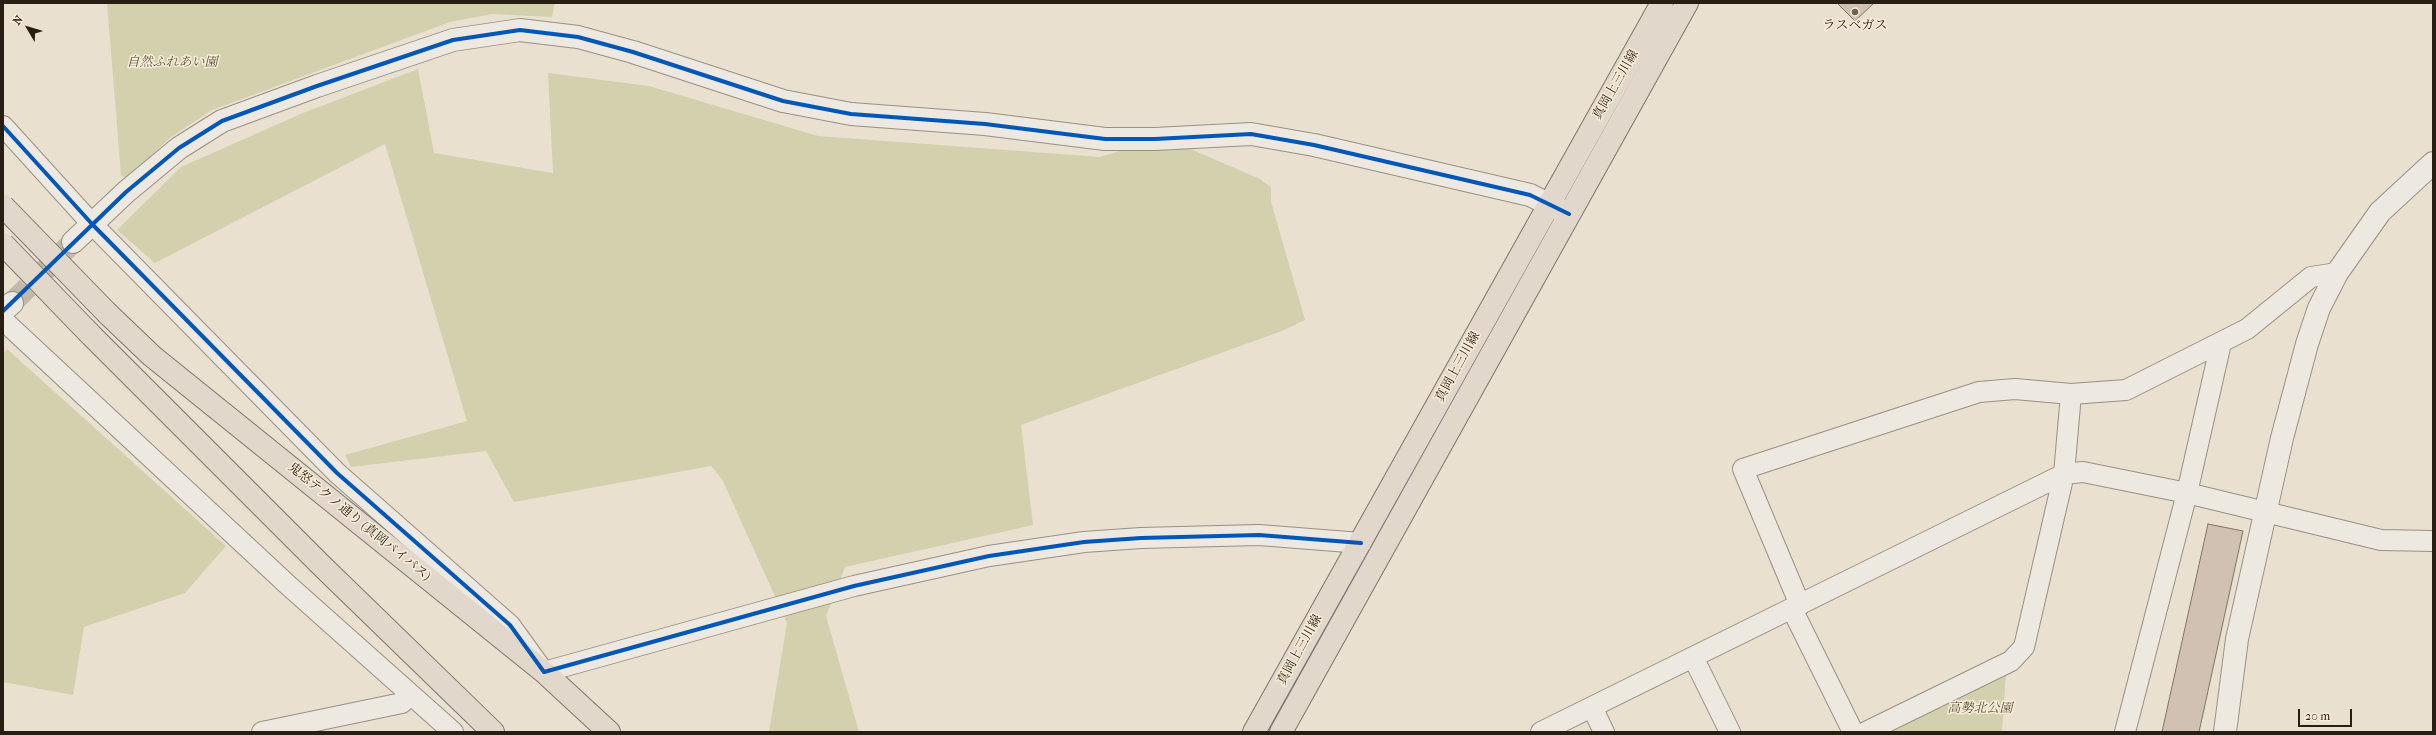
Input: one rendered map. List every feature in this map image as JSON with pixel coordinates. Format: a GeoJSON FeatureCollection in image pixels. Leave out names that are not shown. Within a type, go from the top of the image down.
{"type":"FeatureCollection","features":[{"type":"Feature","properties":{"kind":"main road","name":"真岡上三川線"},"geometry":{"type":"LineString","coordinates":[[1254,732],[1548,203],[1662,3]]}},
{"type":"Feature","properties":{"kind":"main road","name":"真岡上三川線"},"geometry":{"type":"LineString","coordinates":[[1282,732],[1568,214],[1687,3]]}},
{"type":"Feature","properties":{"kind":"main road","name":"鬼怒テクノ通り (真岡バイパス)"},"geometry":{"type":"LineString","coordinates":[[3,206],[108,314],[152,356],[544,672],[609,732]]}},
{"type":"Feature","properties":{"kind":"main road"},"geometry":{"type":"LineString","coordinates":[[3,244],[89,334],[493,732]]}},
{"type":"Feature","properties":{"kind":"street"},"geometry":{"type":"LineString","coordinates":[[73,242],[179,148],[222,121],[317,86],[453,40],[520,30],[578,37],[633,52],[783,101],[851,114],[986,124],[1105,139],[1155,139],[1251,134],[1314,145],[1530,195],[1568,214]]}},
{"type":"Feature","properties":{"kind":"street"},"geometry":{"type":"LineString","coordinates":[[3,126],[92,224],[337,473],[510,625],[544,672],[854,586],[989,556],[1084,542],[1141,538],[1259,535],[1360,543]]}},
{"type":"Feature","properties":{"kind":"street"},"geometry":{"type":"LineString","coordinates":[[2225,732],[2237,639],[2307,344],[2319,308],[2337,273],[2380,212],[2433,163]]}},
{"type":"Feature","properties":{"kind":"street"},"geometry":{"type":"LineString","coordinates":[[1854,732],[1796,607],[1743,469],[1979,392],[2015,389],[2071,394],[2126,390],[2221,344],[2247,329],[2311,277],[2337,273]]}},
{"type":"Feature","properties":{"kind":"street"},"geometry":{"type":"LineString","coordinates":[[6,311],[289,586],[408,694],[453,732]]}},
{"type":"Feature","properties":{"kind":"street"},"geometry":{"type":"LineString","coordinates":[[2125,732],[2187,493],[2221,344]]}},
{"type":"Feature","properties":{"kind":"street"},"geometry":{"type":"LineString","coordinates":[[1866,732],[2011,661],[2024,647],[2064,474],[2071,394]]}},
{"type":"Feature","properties":{"kind":"street"},"geometry":{"type":"LineString","coordinates":[[1541,732],[2064,474],[2083,472],[2187,493],[2381,540],[2433,541]]}},
{"type":"Feature","properties":{"kind":"street"},"geometry":{"type":"LineString","coordinates":[[1693,657],[1730,732]]}},
{"type":"Feature","properties":{"kind":"street"},"geometry":{"type":"LineString","coordinates":[[262,732],[402,703],[408,694]]}},
{"type":"Feature","properties":{"kind":"street"},"geometry":{"type":"LineString","coordinates":[[1592,707],[1604,732]]}},
{"type":"Feature","properties":{"kind":"green space","name":"自然ふれあい園"},"geometry":{"type":"Polygon","coordinates":[[[107,3],[555,3],[552,17],[492,14],[450,22],[212,110],[171,137],[126,179],[121,175],[107,3]]]}},
{"type":"Feature","properties":{"kind":"green space"},"geometry":{"type":"Polygon","coordinates":[[[418,69],[434,153],[553,173],[548,73],[649,86],[818,136],[1100,157],[1165,138],[1260,179],[1271,187],[1271,202],[1305,320],[1282,331],[1021,425],[1033,525],[845,567],[826,616],[859,732],[769,732],[787,623],[722,479],[711,466],[514,502],[486,451],[351,467],[345,455],[467,421],[385,144],[155,263],[117,230],[181,167],[303,113],[418,69]]]}},
{"type":"Feature","properties":{"kind":"green space"},"geometry":{"type":"Polygon","coordinates":[[[7,349],[226,546],[185,593],[84,627],[73,695],[3,682],[3,353],[7,349]]]}},
{"type":"Feature","properties":{"kind":"green space","name":"高勢北公園"},"geometry":{"type":"Polygon","coordinates":[[[2006,673],[2002,732],[1878,732],[2006,673]]]}},
{"type":"Feature","properties":{"kind":"building","name":"ラスベガス"},"geometry":{"type":"Polygon","coordinates":[[[1837,3],[1874,3],[1855,21],[1837,3]]]}},
{"type":"Feature","properties":{"kind":"building"},"geometry":{"type":"Polygon","coordinates":[[[2208,524],[2243,531],[2199,732],[2162,732],[2208,524]]]}},
{"type":"Feature","properties":{"kind":"tunnel"},"geometry":{"type":"LineString","coordinates":[[12,303],[73,242]]}},
{"type":"Feature","properties":{"kind":"cycle path"},"geometry":{"type":"LineString","coordinates":[[3,311],[126,192],[179,148],[222,121],[317,86],[453,40],[520,30],[578,37],[633,52],[783,101],[851,114],[985,124],[1105,139],[1155,139],[1251,134],[1314,145],[1530,195],[1569,214]]}},
{"type":"Feature","properties":{"kind":"cycle path"},"geometry":{"type":"LineString","coordinates":[[3,126],[92,224],[337,473],[510,625],[544,672],[854,586],[989,556],[1084,542],[1141,538],[1259,535],[1361,543]]}},
{"type":"Feature","properties":{"kind":"place","name":"ラスベガス"},"geometry":{"type":"Point","coordinates":[1855,12]}}]}
